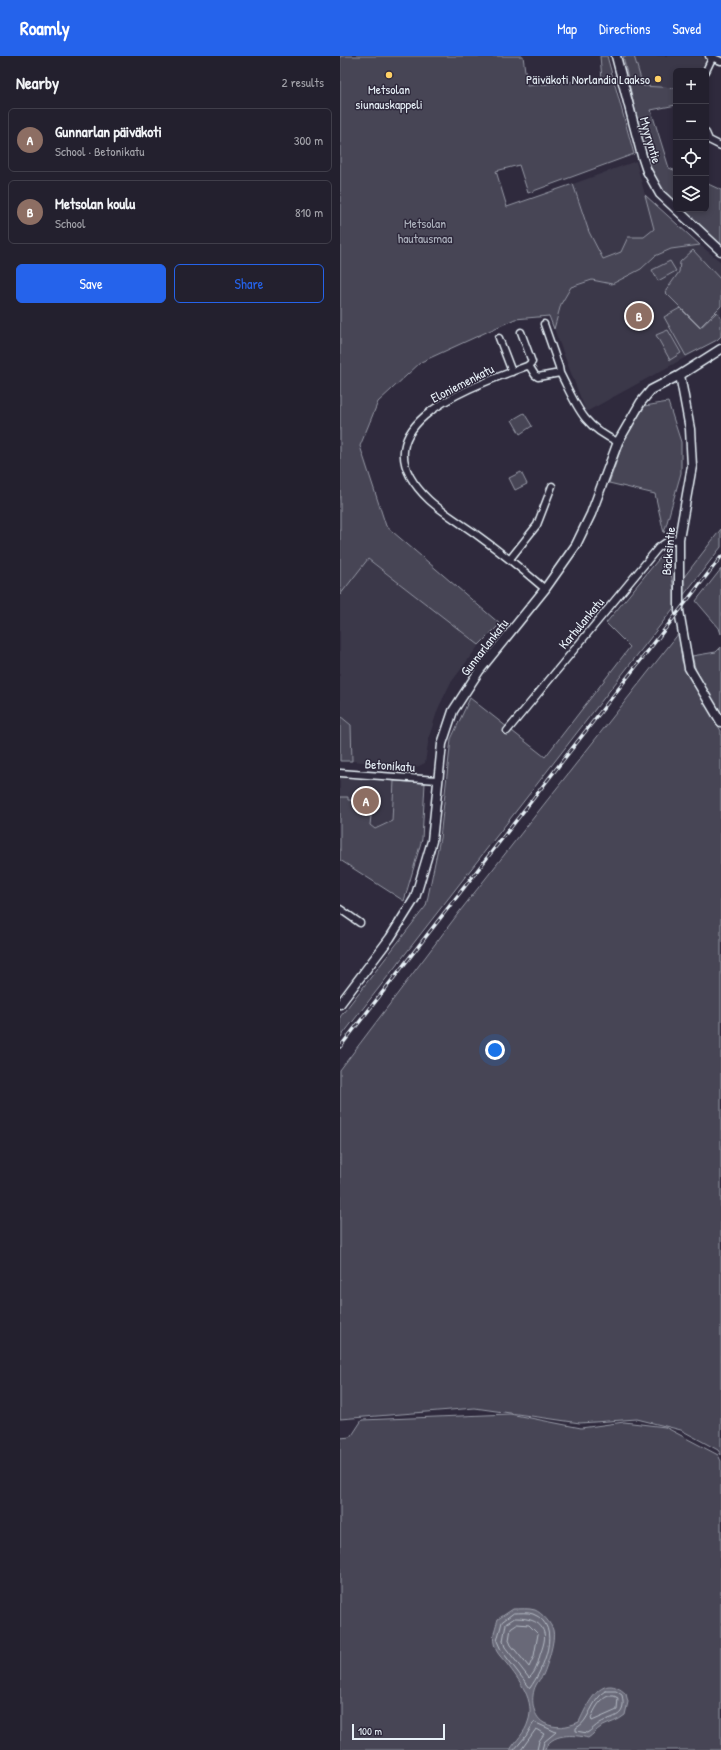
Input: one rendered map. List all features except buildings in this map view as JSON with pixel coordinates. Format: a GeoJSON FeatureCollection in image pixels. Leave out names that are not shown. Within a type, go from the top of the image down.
{"type":"FeatureCollection","features":[{"type":"Feature","properties":{"kind":"street","name":"Myyryntie"},"geometry":{"type":"LineString","coordinates":[[616,56],[642,156],[652,181],[660,194],[721,251]]}},
{"type":"Feature","properties":{"kind":"street"},"geometry":{"type":"LineString","coordinates":[[707,68],[711,56],[721,61]]}},
{"type":"Feature","properties":{"kind":"street"},"geometry":{"type":"LineString","coordinates":[[709,140],[721,146]]}},
{"type":"Feature","properties":{"kind":"street"},"geometry":{"type":"LineString","coordinates":[[544,324],[560,373],[583,417],[596,430],[618,442]]}},
{"type":"Feature","properties":{"kind":"street"},"geometry":{"type":"LineString","coordinates":[[521,332],[532,362],[527,366],[530,367],[535,375],[538,377],[560,373]]}},
{"type":"Feature","properties":{"kind":"street"},"geometry":{"type":"LineString","coordinates":[[499,338],[512,372]]}},
{"type":"Feature","properties":{"kind":"street","name":"Gunnarlankatu"},"geometry":{"type":"LineString","coordinates":[[340,1004],[390,938],[415,898],[432,842],[437,780],[442,744],[454,711],[479,671],[545,588],[576,545],[591,514],[618,442],[634,413],[651,390],[680,375],[721,349]]}},
{"type":"Feature","properties":{"kind":"street","name":"Eloniemenkatu"},"geometry":{"type":"LineString","coordinates":[[527,366],[493,378],[436,407],[415,425],[404,444],[403,454],[407,473],[430,501],[510,559],[545,588]]}},
{"type":"Feature","properties":{"kind":"street","name":"Bäcksintie"},"geometry":{"type":"LineString","coordinates":[[680,375],[690,428],[692,466],[679,539],[679,611],[689,668],[721,722]]}},
{"type":"Feature","properties":{"kind":"street"},"geometry":{"type":"LineString","coordinates":[[510,559],[537,525],[552,486]]}},
{"type":"Feature","properties":{"kind":"street","name":"Karhulankatu"},"geometry":{"type":"LineString","coordinates":[[507,731],[658,548],[668,541],[679,539]]}},
{"type":"Feature","properties":{"kind":"street","name":"Betonikatu"},"geometry":{"type":"LineString","coordinates":[[340,773],[437,780]]}},
{"type":"Feature","properties":{"kind":"street"},"geometry":{"type":"LineString","coordinates":[[340,909],[360,923]]}},
{"type":"Feature","properties":{"kind":"shaded area","name":"Päiväkoti Norlandia Laakso"},"geometry":{"type":"Polygon","coordinates":[[[634,56],[702,56],[707,63],[705,68],[673,68],[673,88],[643,86],[634,56]]]}},
{"type":"Feature","properties":{"kind":"shaded area"},"geometry":{"type":"Polygon","coordinates":[[[636,161],[654,229],[644,237],[628,237],[621,252],[603,259],[589,232],[573,184],[636,161]]]}},
{"type":"Feature","properties":{"kind":"shaded area"},"geometry":{"type":"Polygon","coordinates":[[[700,245],[721,262],[721,338],[586,412],[554,329],[561,304],[571,287],[592,280],[612,284],[641,269],[655,256],[671,249],[700,245]]]}},
{"type":"Feature","properties":{"kind":"shaded area"},"geometry":{"type":"Polygon","coordinates":[[[367,559],[479,645],[450,684],[438,709],[429,737],[425,763],[417,767],[352,761],[351,725],[340,716],[340,595],[367,559]]]}},
{"type":"Feature","properties":{"kind":"shaded area"},"geometry":{"type":"Polygon","coordinates":[[[340,776],[394,781],[392,821],[375,829],[340,825],[340,776]]]}},
{"type":"Feature","properties":{"kind":"green space","name":"Metsolan hautausmaa"},"geometry":{"type":"Polygon","coordinates":[[[340,56],[523,56],[527,86],[602,79],[600,56],[607,56],[634,154],[528,193],[519,165],[496,171],[507,207],[573,184],[589,232],[603,259],[621,252],[628,237],[644,237],[654,229],[645,195],[700,245],[671,249],[655,256],[641,269],[612,284],[592,280],[571,287],[561,304],[554,329],[549,316],[515,319],[421,362],[378,402],[360,446],[386,526],[500,624],[479,645],[368,559],[340,595],[340,56]]]}},
{"type":"Feature","properties":{"kind":"green space"},"geometry":{"type":"Polygon","coordinates":[[[623,56],[634,56],[643,86],[673,88],[673,106],[651,110],[669,168],[673,170],[673,200],[662,191],[646,160],[623,56]]]}},
{"type":"Feature","properties":{"kind":"green space"},"geometry":{"type":"Polygon","coordinates":[[[709,184],[721,190],[721,246],[685,212],[709,212],[709,184]]]}},
{"type":"Feature","properties":{"kind":"green space"},"geometry":{"type":"Polygon","coordinates":[[[693,250],[721,280],[721,306],[700,327],[665,292],[679,272],[680,262],[693,250]]]}},
{"type":"Feature","properties":{"kind":"green space"},"geometry":{"type":"Polygon","coordinates":[[[670,261],[676,271],[658,281],[652,270],[670,261]]]}},
{"type":"Feature","properties":{"kind":"green space"},"geometry":{"type":"Polygon","coordinates":[[[680,308],[700,328],[717,312],[721,318],[721,336],[717,340],[686,356],[664,317],[680,308]]]}},
{"type":"Feature","properties":{"kind":"green space"},"geometry":{"type":"Polygon","coordinates":[[[668,330],[681,353],[670,360],[656,335],[668,330]]]}},
{"type":"Feature","properties":{"kind":"green space"},"geometry":{"type":"Polygon","coordinates":[[[668,402],[681,442],[681,473],[664,533],[655,494],[609,483],[625,437],[645,406],[668,402]]]}},
{"type":"Feature","properties":{"kind":"green space"},"geometry":{"type":"Polygon","coordinates":[[[524,413],[532,426],[520,434],[512,420],[524,413]]]}},
{"type":"Feature","properties":{"kind":"green space"},"geometry":{"type":"Polygon","coordinates":[[[521,472],[527,484],[515,490],[509,478],[521,472]]]}},
{"type":"Feature","properties":{"kind":"green space"},"geometry":{"type":"Polygon","coordinates":[[[721,529],[721,547],[340,1038],[340,1017],[426,906],[440,838],[451,739],[470,698],[545,757],[630,647],[606,623],[667,549],[674,590],[721,529]]]}},
{"type":"Feature","properties":{"kind":"green space"},"geometry":{"type":"Polygon","coordinates":[[[721,569],[721,634],[719,628],[696,601],[721,569]]]}},
{"type":"Feature","properties":{"kind":"green space"},"geometry":{"type":"Polygon","coordinates":[[[679,633],[682,661],[721,731],[721,1455],[718,1450],[681,1430],[637,1419],[580,1423],[475,1408],[340,1419],[340,1070],[460,911],[679,633]]]}},
{"type":"Feature","properties":{"kind":"green space"},"geometry":{"type":"Polygon","coordinates":[[[721,647],[721,715],[697,675],[692,656],[716,652],[721,647]]]}},
{"type":"Feature","properties":{"kind":"green space"},"geometry":{"type":"Polygon","coordinates":[[[340,716],[351,725],[352,761],[340,761],[340,716]]]}},
{"type":"Feature","properties":{"kind":"green space"},"geometry":{"type":"Polygon","coordinates":[[[394,781],[425,783],[422,839],[404,901],[340,860],[340,797],[348,797],[348,800],[366,801],[365,815],[371,816],[370,825],[375,829],[392,821],[394,781]]]}},
{"type":"Feature","properties":{"kind":"green space"},"geometry":{"type":"Polygon","coordinates":[[[510,1414],[581,1428],[624,1422],[665,1427],[718,1455],[721,1461],[721,1750],[340,1750],[340,1438],[351,1437],[362,1420],[510,1414]]]}},
{"type":"Feature","properties":{"kind":"water"},"geometry":{"type":"Polygon","coordinates":[[[513,1609],[535,1610],[540,1613],[550,1624],[554,1634],[549,1659],[543,1675],[536,1685],[533,1695],[533,1706],[540,1720],[548,1725],[557,1727],[579,1722],[591,1699],[597,1692],[610,1686],[617,1688],[626,1694],[628,1702],[625,1715],[601,1727],[588,1738],[563,1736],[552,1740],[545,1750],[510,1750],[525,1730],[530,1714],[530,1706],[525,1691],[497,1652],[494,1640],[494,1631],[498,1619],[513,1609]]]}},
{"type":"Feature","properties":{"kind":"railway"},"geometry":{"type":"LineString","coordinates":[[340,1047],[721,557]]}},
{"type":"Feature","properties":{"kind":"place","name":"Metsolan siunauskappeli"},"geometry":{"type":"Point","coordinates":[389,75]}},
{"type":"Feature","properties":{"kind":"place","name":"Päiväkoti Norlandia Laakso"},"geometry":{"type":"Point","coordinates":[658,79]}},
{"type":"Feature","properties":{"kind":"place","name":"Metsolan koulu"},"geometry":{"type":"Point","coordinates":[639,316]}},
{"type":"Feature","properties":{"kind":"place","name":"Gunnarlan päiväkoti"},"geometry":{"type":"Point","coordinates":[366,801]}}]}
